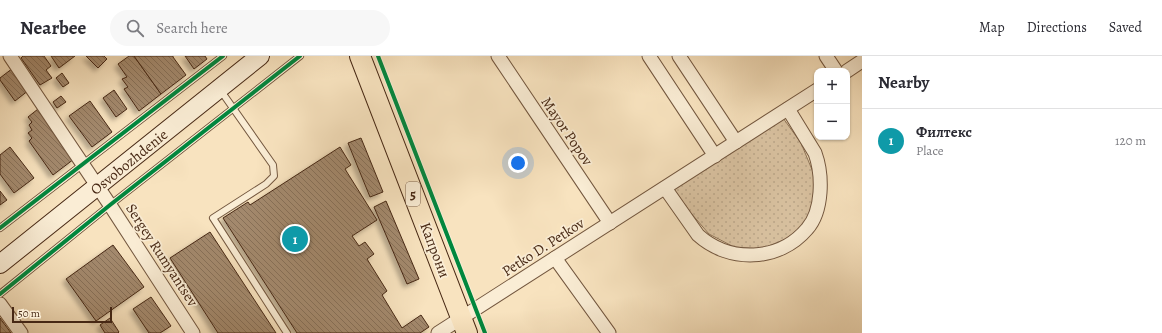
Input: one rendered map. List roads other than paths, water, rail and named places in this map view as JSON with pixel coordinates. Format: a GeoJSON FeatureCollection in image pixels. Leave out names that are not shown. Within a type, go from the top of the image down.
{"type":"FeatureCollection","features":[{"type":"Feature","properties":{"kind":"main road","name":"Капрони"},"geometry":{"type":"LineString","coordinates":[[360,56],[464,326]]}},
{"type":"Feature","properties":{"kind":"main road","name":"Osvobozhdenie"},"geometry":{"type":"LineString","coordinates":[[0,264],[260,57]]}},
{"type":"Feature","properties":{"kind":"street","name":"Sergey Rumyantsev"},"geometry":{"type":"LineString","coordinates":[[10,56],[83,163],[193,333]]}},
{"type":"Feature","properties":{"kind":"street","name":"Mayor Popov"},"geometry":{"type":"LineString","coordinates":[[498,56],[610,223]]}},
{"type":"Feature","properties":{"kind":"street"},"geometry":{"type":"LineString","coordinates":[[649,56],[715,156]]}},
{"type":"Feature","properties":{"kind":"street"},"geometry":{"type":"LineString","coordinates":[[679,56],[736,142]]}},
{"type":"Feature","properties":{"kind":"street"},"geometry":{"type":"LineString","coordinates":[[826,56],[834,68]]}},
{"type":"Feature","properties":{"kind":"street"},"geometry":{"type":"LineString","coordinates":[[850,69],[862,61]]}},
{"type":"Feature","properties":{"kind":"street","name":"Petko D. Petkov"},"geometry":{"type":"LineString","coordinates":[[438,333],[464,326],[555,258],[814,92]]}},
{"type":"Feature","properties":{"kind":"street"},"geometry":{"type":"LineString","coordinates":[[665,188],[698,235],[704,241],[719,248],[732,253],[755,255],[770,252],[790,243],[807,230],[811,224],[819,201],[820,185],[815,153],[788,109]]}},
{"type":"Feature","properties":{"kind":"street"},"geometry":{"type":"LineString","coordinates":[[555,258],[609,333]]}},
{"type":"Feature","properties":{"kind":"street"},"geometry":{"type":"LineString","coordinates":[[0,304],[20,333]]}},
{"type":"Feature","properties":{"kind":"lane"},"geometry":{"type":"LineString","coordinates":[[0,228],[223,56]]}},
{"type":"Feature","properties":{"kind":"lane"},"geometry":{"type":"LineString","coordinates":[[0,294],[110,205],[300,56]]}},
{"type":"Feature","properties":{"kind":"lane"},"geometry":{"type":"LineString","coordinates":[[220,89],[273,165],[274,176],[266,184],[214,218],[287,333]]}},
{"type":"Feature","properties":{"kind":"place","name":"Филтекс"},"geometry":{"type":"Point","coordinates":[295,239]}}]}
